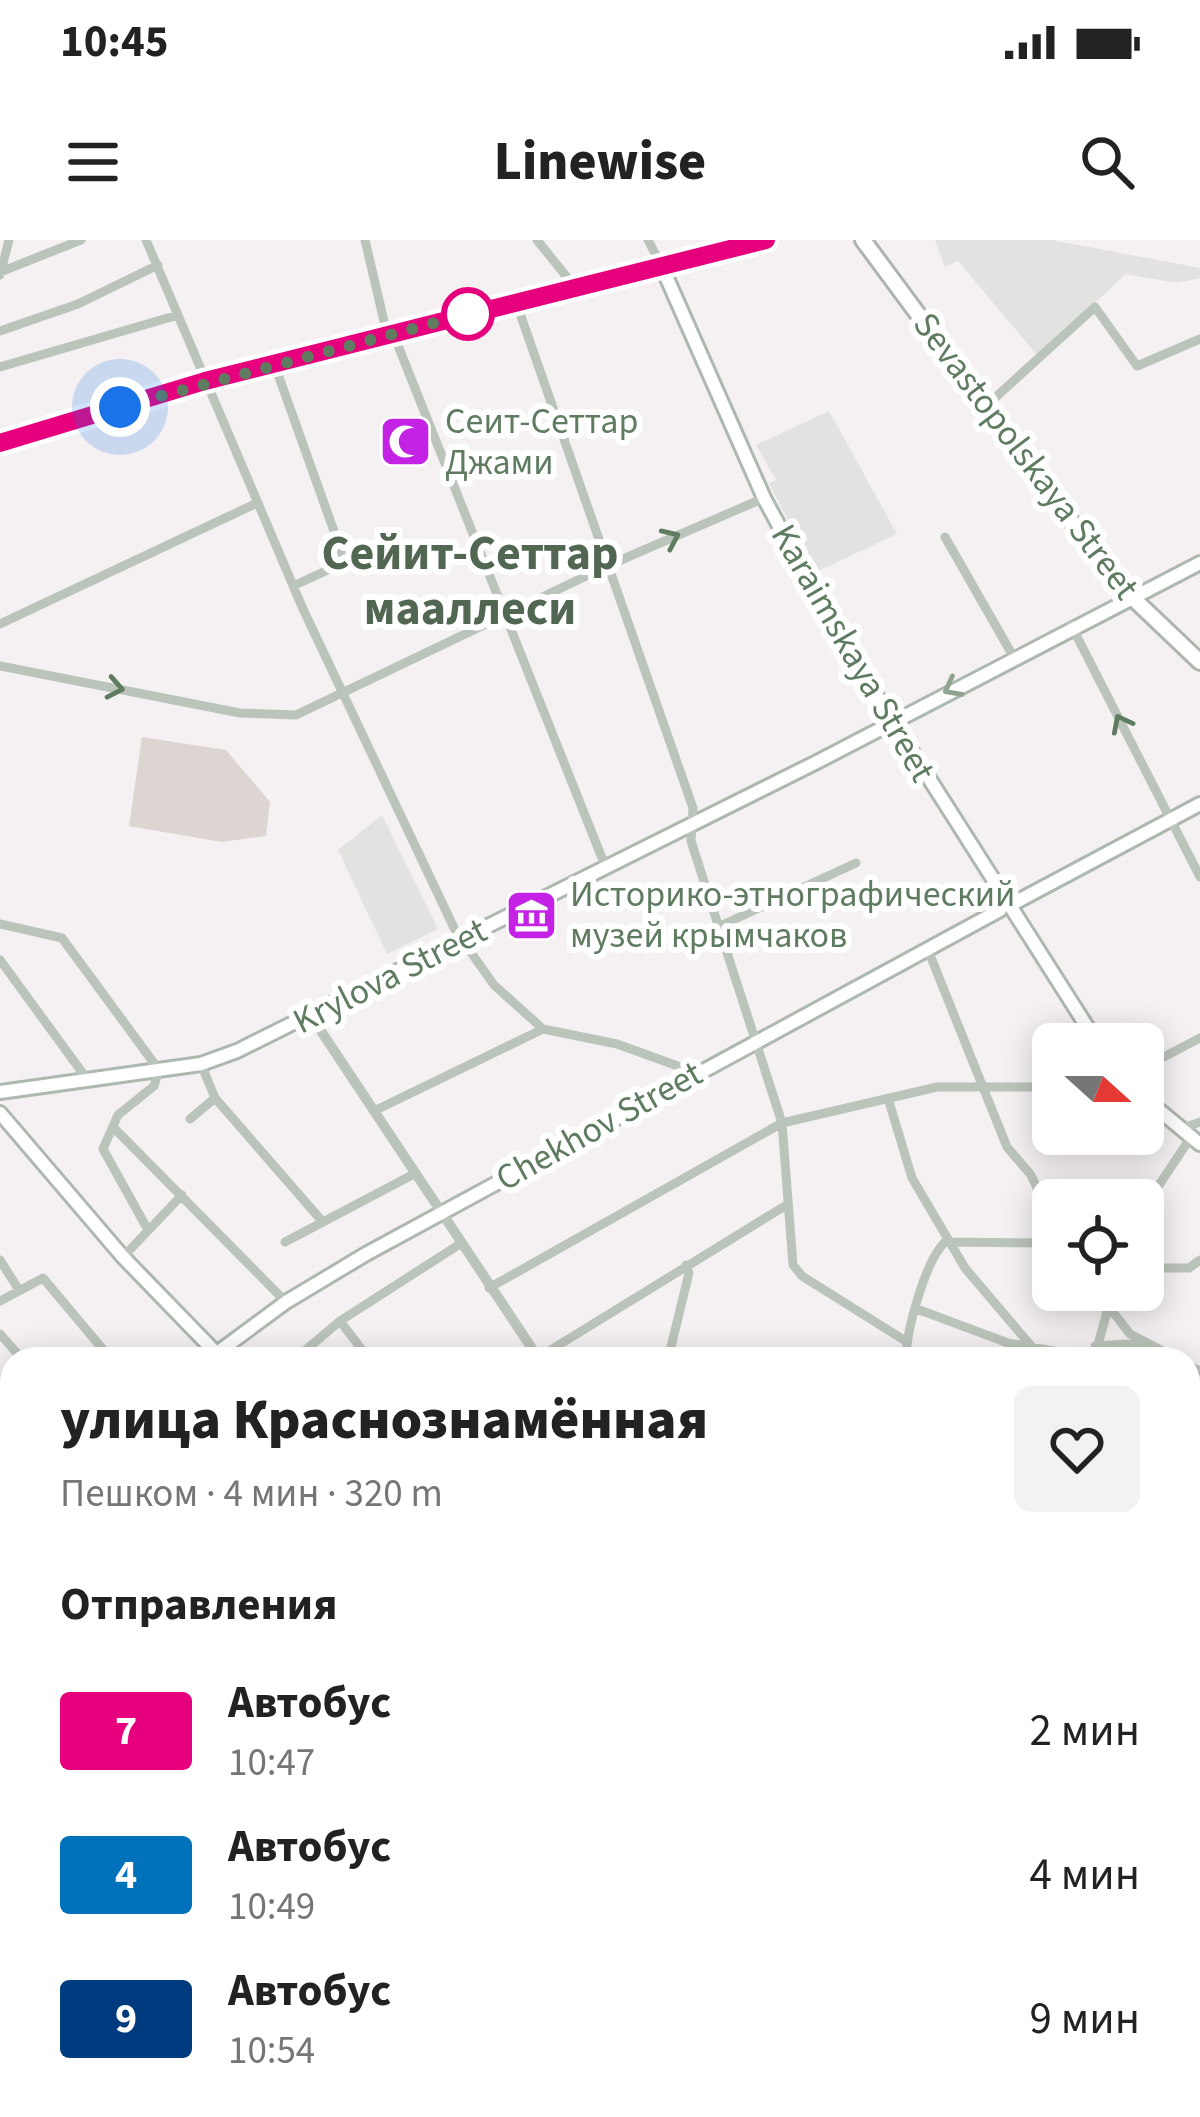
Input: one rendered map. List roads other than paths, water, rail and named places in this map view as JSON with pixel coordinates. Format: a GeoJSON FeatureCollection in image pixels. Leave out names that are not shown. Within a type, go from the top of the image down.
{"type":"FeatureCollection","features":[{"type":"Feature","properties":{"kind":"main road"},"geometry":{"type":"LineString","coordinates":[[0,443],[205,381],[766,240]]}},
{"type":"Feature","properties":{"kind":"main road","name":"Sevastopolskaya Street"},"geometry":{"type":"LineString","coordinates":[[863,240],[1131,597],[1200,662]]}},
{"type":"Feature","properties":{"kind":"main road","name":"Karaimskaya Street"},"geometry":{"type":"LineString","coordinates":[[662,267],[764,498],[890,723],[1084,1023]]}},
{"type":"Feature","properties":{"kind":"main road","name":"Krylova Street"},"geometry":{"type":"LineString","coordinates":[[0,1091],[201,1064],[311,1016],[1200,562]]}},
{"type":"Feature","properties":{"kind":"main road"},"geometry":{"type":"LineString","coordinates":[[1016,902],[1200,804]]}},
{"type":"Feature","properties":{"kind":"main road","name":"Chekhov Street"},"geometry":{"type":"LineString","coordinates":[[229,1347],[286,1302],[442,1211],[1000,910]]}},
{"type":"Feature","properties":{"kind":"main road"},"geometry":{"type":"LineString","coordinates":[[0,1113],[207,1347]]}},
{"type":"Feature","properties":{"kind":"main road"},"geometry":{"type":"LineString","coordinates":[[1164,1114],[1191,1136]]}},
{"type":"Feature","properties":{"kind":"street"},"geometry":{"type":"LineString","coordinates":[[0,274],[9,240]]}},
{"type":"Feature","properties":{"kind":"street"},"geometry":{"type":"LineString","coordinates":[[0,274],[80,240]]}},
{"type":"Feature","properties":{"kind":"street"},"geometry":{"type":"LineString","coordinates":[[146,240],[341,693],[462,940],[494,985],[543,1029],[616,1044],[697,1073]]}},
{"type":"Feature","properties":{"kind":"street"},"geometry":{"type":"LineString","coordinates":[[365,240],[390,333],[606,868]]}},
{"type":"Feature","properties":{"kind":"street"},"geometry":{"type":"LineString","coordinates":[[537,240],[574,286]]}},
{"type":"Feature","properties":{"kind":"street","name":"Karaimskaya Street"},"geometry":{"type":"LineString","coordinates":[[648,240],[662,267]]}},
{"type":"Feature","properties":{"kind":"street"},"geometry":{"type":"LineString","coordinates":[[0,331],[78,304],[158,265]]}},
{"type":"Feature","properties":{"kind":"street"},"geometry":{"type":"LineString","coordinates":[[516,302],[693,808],[691,841],[782,1123],[793,1264],[802,1276],[904,1340]]}},
{"type":"Feature","properties":{"kind":"street"},"geometry":{"type":"LineString","coordinates":[[987,405],[1095,308],[1137,365],[1200,339]]}},
{"type":"Feature","properties":{"kind":"street"},"geometry":{"type":"LineString","coordinates":[[0,367],[178,315]]}},
{"type":"Feature","properties":{"kind":"street"},"geometry":{"type":"LineString","coordinates":[[274,363],[345,562],[293,586]]}},
{"type":"Feature","properties":{"kind":"street"},"geometry":{"type":"LineString","coordinates":[[0,665],[271,717],[319,708],[341,693],[607,566],[764,498]]}},
{"type":"Feature","properties":{"kind":"street"},"geometry":{"type":"LineString","coordinates":[[0,624],[257,503]]}},
{"type":"Feature","properties":{"kind":"street"},"geometry":{"type":"LineString","coordinates":[[945,537],[1013,656]]}},
{"type":"Feature","properties":{"kind":"street"},"geometry":{"type":"LineString","coordinates":[[1071,625],[1200,877]]}},
{"type":"Feature","properties":{"kind":"street"},"geometry":{"type":"LineString","coordinates":[[720,926],[856,863]]}},
{"type":"Feature","properties":{"kind":"street"},"geometry":{"type":"LineString","coordinates":[[0,924],[62,938],[159,1070],[154,1086],[118,1115],[103,1152],[148,1230]]}},
{"type":"Feature","properties":{"kind":"street"},"geometry":{"type":"LineString","coordinates":[[928,950],[1007,1147],[1033,1179]]}},
{"type":"Feature","properties":{"kind":"street"},"geometry":{"type":"LineString","coordinates":[[0,960],[87,1079]]}},
{"type":"Feature","properties":{"kind":"street"},"geometry":{"type":"LineString","coordinates":[[311,1016],[530,1347]]}},
{"type":"Feature","properties":{"kind":"street"},"geometry":{"type":"LineString","coordinates":[[374,1111],[543,1029]]}},
{"type":"Feature","properties":{"kind":"street"},"geometry":{"type":"LineString","coordinates":[[1164,1056],[1200,1038]]}},
{"type":"Feature","properties":{"kind":"street"},"geometry":{"type":"LineString","coordinates":[[201,1064],[214,1098],[322,1221],[330,1223],[416,1173]]}},
{"type":"Feature","properties":{"kind":"street"},"geometry":{"type":"LineString","coordinates":[[489,1288],[782,1123],[888,1098],[982,1083],[1032,1086]]}},
{"type":"Feature","properties":{"kind":"street"},"geometry":{"type":"LineString","coordinates":[[190,1120],[214,1098]]}},
{"type":"Feature","properties":{"kind":"street"},"geometry":{"type":"LineString","coordinates":[[888,1098],[912,1178],[964,1268],[1032,1347]]}},
{"type":"Feature","properties":{"kind":"street"},"geometry":{"type":"LineString","coordinates":[[1163,1179],[1200,1122]]}},
{"type":"Feature","properties":{"kind":"street"},"geometry":{"type":"LineString","coordinates":[[114,1128],[286,1302]]}},
{"type":"Feature","properties":{"kind":"street"},"geometry":{"type":"LineString","coordinates":[[123,1257],[182,1195]]}},
{"type":"Feature","properties":{"kind":"street"},"geometry":{"type":"LineString","coordinates":[[555,1347],[785,1206]]}},
{"type":"Feature","properties":{"kind":"street"},"geometry":{"type":"LineString","coordinates":[[285,1242],[322,1221]]}},
{"type":"Feature","properties":{"kind":"street"},"geometry":{"type":"LineString","coordinates":[[905,1347],[934,1257],[951,1240],[1032,1242]]}},
{"type":"Feature","properties":{"kind":"street"},"geometry":{"type":"LineString","coordinates":[[309,1347],[340,1321],[460,1244]]}},
{"type":"Feature","properties":{"kind":"street"},"geometry":{"type":"LineString","coordinates":[[0,1260],[19,1290]]}},
{"type":"Feature","properties":{"kind":"street"},"geometry":{"type":"LineString","coordinates":[[1164,1268],[1189,1268],[1200,1260]]}},
{"type":"Feature","properties":{"kind":"street"},"geometry":{"type":"LineString","coordinates":[[671,1347],[689,1273],[686,1264]]}},
{"type":"Feature","properties":{"kind":"street"},"geometry":{"type":"LineString","coordinates":[[0,1301],[35,1277],[46,1280],[101,1347]]}},
{"type":"Feature","properties":{"kind":"street"},"geometry":{"type":"LineString","coordinates":[[917,1310],[1032,1347]]}},
{"type":"Feature","properties":{"kind":"street"},"geometry":{"type":"LineString","coordinates":[[1107,1311],[1094,1346],[1143,1343]]}},
{"type":"Feature","properties":{"kind":"street"},"geometry":{"type":"LineString","coordinates":[[1112,1311],[1152,1347]]}},
{"type":"Feature","properties":{"kind":"street"},"geometry":{"type":"LineString","coordinates":[[340,1321],[360,1347]]}},
{"type":"Feature","properties":{"kind":"place","name":"Сеит-Сеттар Джами"},"geometry":{"type":"Point","coordinates":[406,442]}},
{"type":"Feature","properties":{"kind":"place","name":"Историко-этнографический музей крымчаков"},"geometry":{"type":"Point","coordinates":[531,915]}},
{"type":"Feature","properties":{"kind":"district","name":"Сейит-Сеттар мааллеси"},"geometry":{"type":"Point","coordinates":[470,582]}}]}
